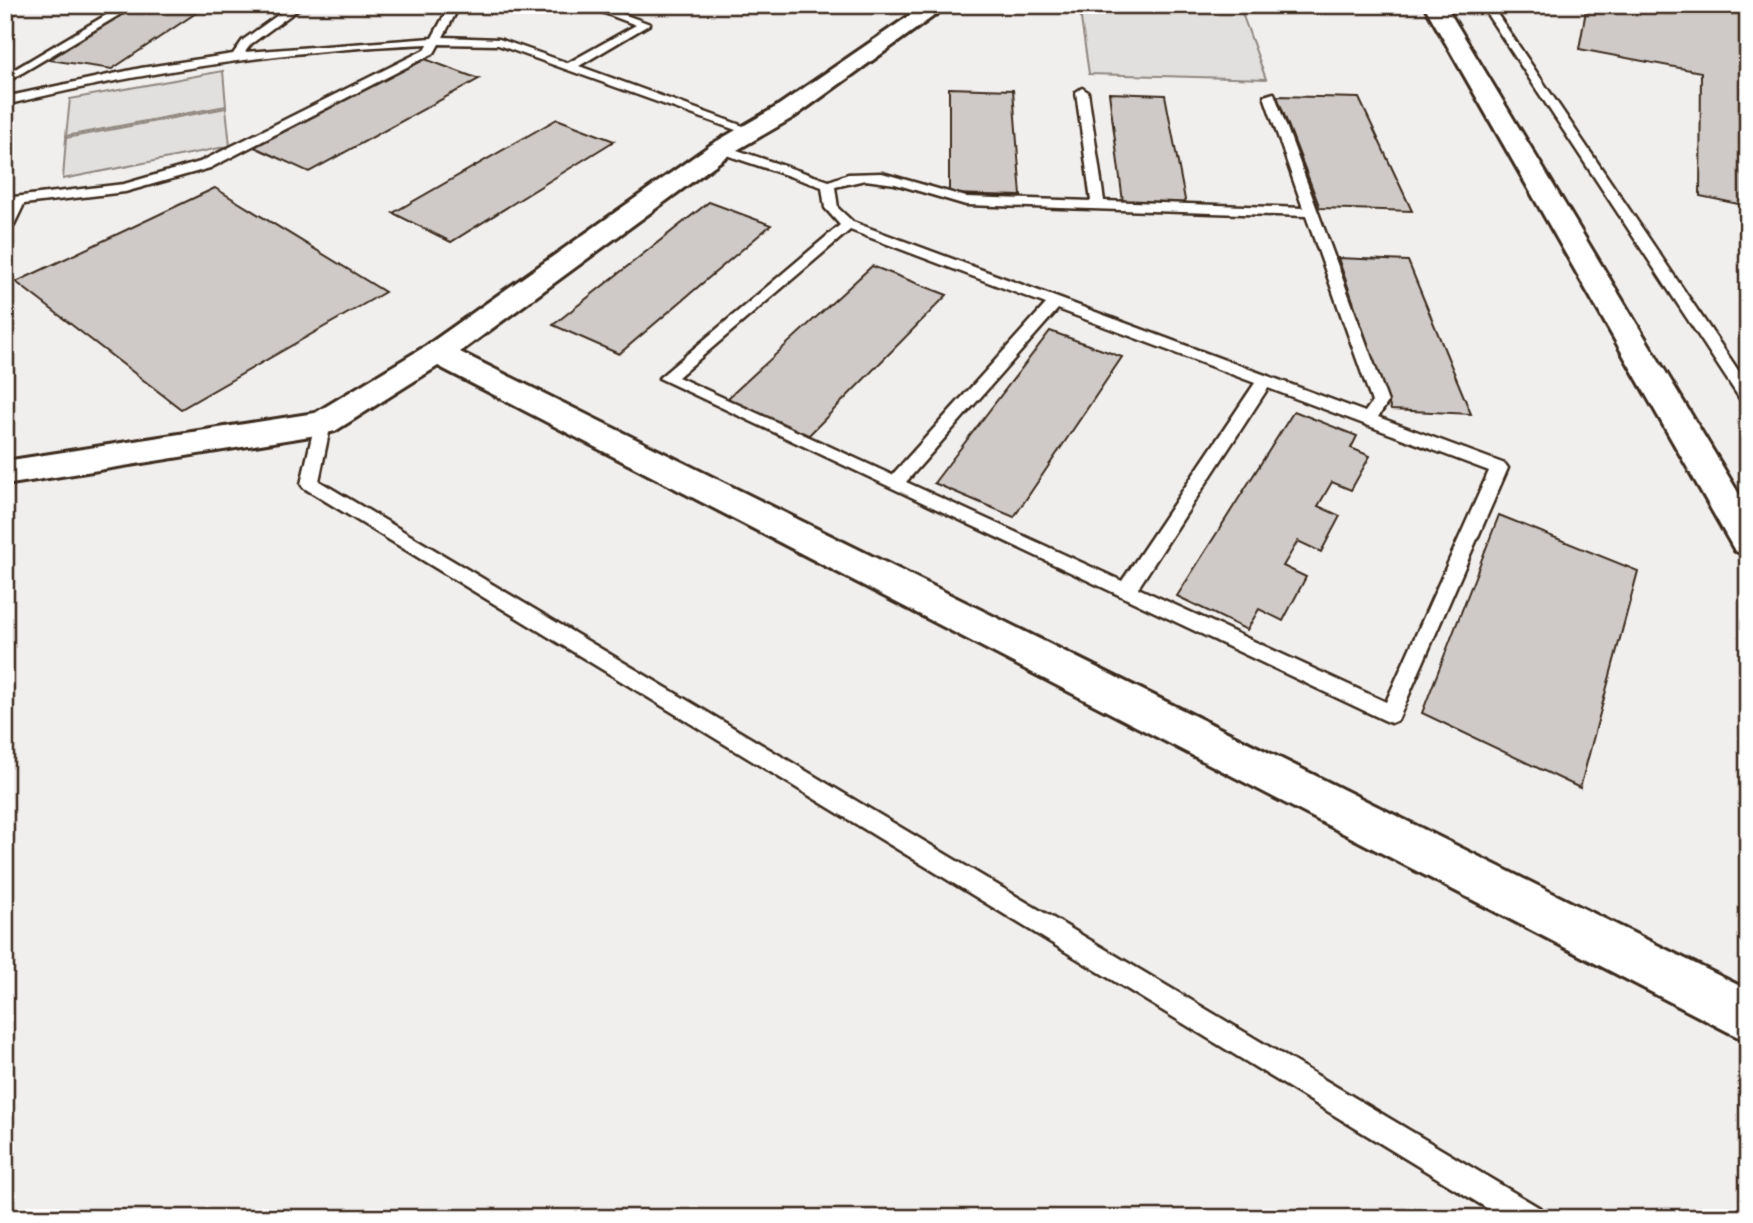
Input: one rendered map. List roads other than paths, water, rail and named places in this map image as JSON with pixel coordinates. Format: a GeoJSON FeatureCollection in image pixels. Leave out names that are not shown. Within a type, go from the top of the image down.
{"type":"FeatureCollection","features":[{"type":"Feature","properties":{"kind":"street"},"geometry":{"type":"LineString","coordinates":[[5,473],[323,423],[437,353],[721,149],[785,112],[939,5]]}},
{"type":"Feature","properties":{"kind":"street"},"geometry":{"type":"LineString","coordinates":[[1434,5],[1748,541]]}},
{"type":"Feature","properties":{"kind":"street"},"geometry":{"type":"LineString","coordinates":[[437,353],[1748,1017]]}},
{"type":"Feature","properties":{"kind":"lane"},"geometry":{"type":"LineString","coordinates":[[5,80],[131,5]]}},
{"type":"Feature","properties":{"kind":"lane"},"geometry":{"type":"LineString","coordinates":[[237,56],[247,42],[299,5]]}},
{"type":"Feature","properties":{"kind":"lane"},"geometry":{"type":"LineString","coordinates":[[5,229],[12,201],[125,188],[205,165],[430,51],[455,5]]}},
{"type":"Feature","properties":{"kind":"lane"},"geometry":{"type":"LineString","coordinates":[[569,66],[645,24],[588,5]]}},
{"type":"Feature","properties":{"kind":"lane"},"geometry":{"type":"LineString","coordinates":[[1486,5],[1748,398]]}},
{"type":"Feature","properties":{"kind":"lane"},"geometry":{"type":"LineString","coordinates":[[5,101],[80,83],[237,56],[437,41],[499,41],[751,131]]}},
{"type":"Feature","properties":{"kind":"lane"},"geometry":{"type":"LineString","coordinates":[[1082,92],[1098,205]]}},
{"type":"Feature","properties":{"kind":"lane"},"geometry":{"type":"LineString","coordinates":[[1270,96],[1380,402],[1368,419]]}},
{"type":"Feature","properties":{"kind":"lane"},"geometry":{"type":"LineString","coordinates":[[721,149],[829,185],[849,176],[869,174],[897,179],[939,196],[966,201],[1312,212]]}},
{"type":"Feature","properties":{"kind":"lane"},"geometry":{"type":"LineString","coordinates":[[829,185],[827,197],[831,212],[848,225],[1499,468],[1391,714],[667,378],[848,225]]}},
{"type":"Feature","properties":{"kind":"lane"},"geometry":{"type":"LineString","coordinates":[[895,483],[1056,302]]}},
{"type":"Feature","properties":{"kind":"lane"},"geometry":{"type":"LineString","coordinates":[[1126,591],[1265,380]]}},
{"type":"Feature","properties":{"kind":"lane"},"geometry":{"type":"LineString","coordinates":[[323,423],[310,484],[1530,1218]]}}]}
